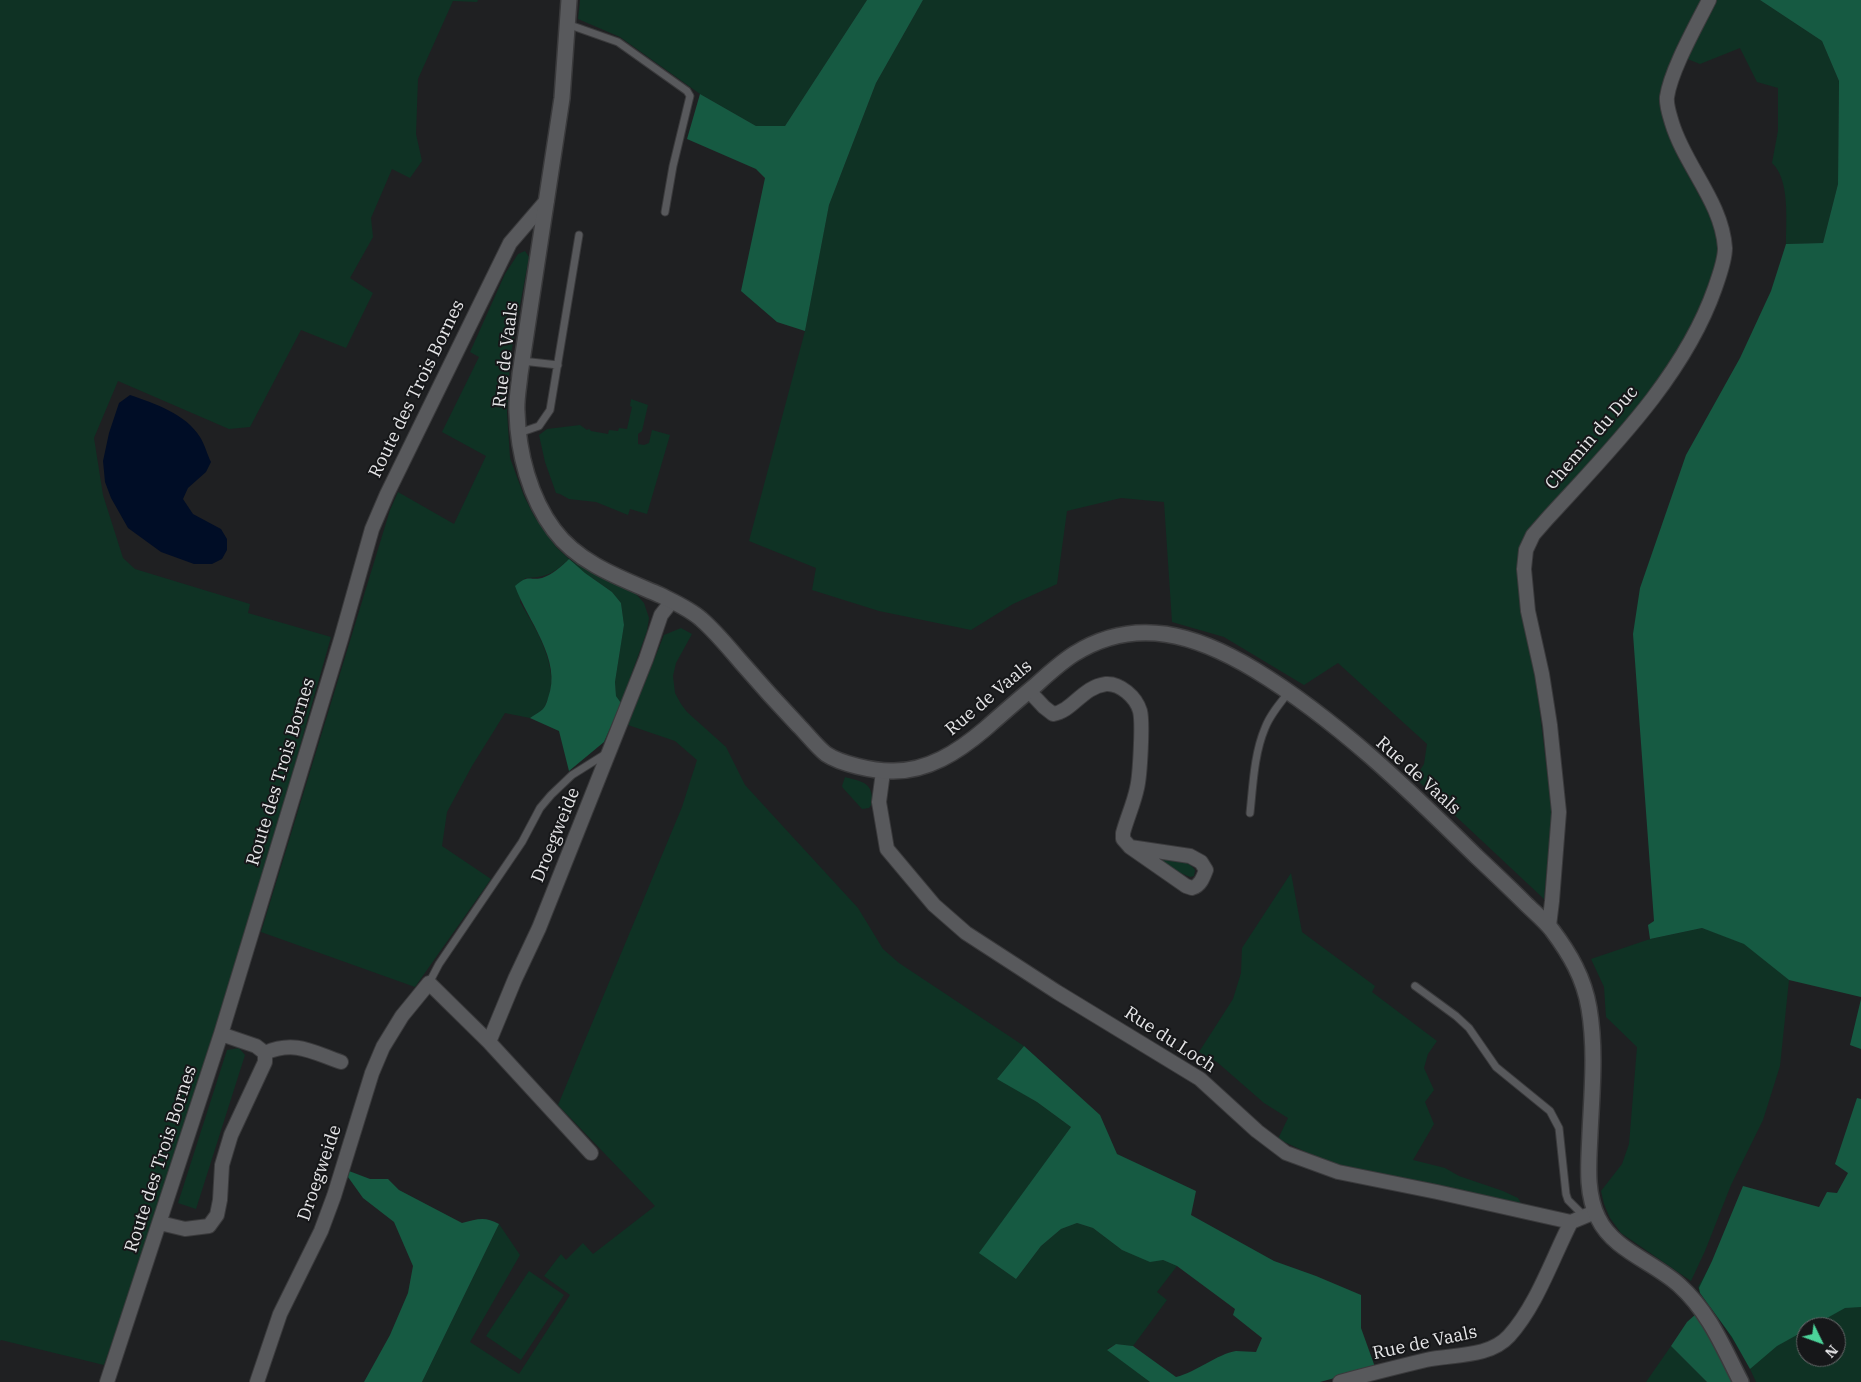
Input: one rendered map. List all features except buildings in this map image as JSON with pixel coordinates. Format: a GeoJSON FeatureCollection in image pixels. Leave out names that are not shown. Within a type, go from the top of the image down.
{"type":"FeatureCollection","features":[{"type":"Feature","properties":{"kind":"main road","name":"Rue de Vaals"},"geometry":{"type":"LineString","coordinates":[[569,0],[562,98],[516,409],[522,458],[532,489],[544,514],[561,539],[581,557],[604,570],[695,613],[708,625],[773,699],[828,755],[842,762],[883,772],[903,771],[925,766],[946,758],[973,740],[1057,666],[1075,653],[1101,641],[1142,632],[1167,633],[1218,649],[1289,692],[1339,730],[1413,794],[1549,926],[1576,966],[1589,1004],[1592,1028],[1593,1062],[1588,1178],[1590,1214],[1607,1232],[1680,1286],[1710,1320],[1741,1382]]}},
{"type":"Feature","properties":{"kind":"street","name":"Chemin du Duc"},"geometry":{"type":"LineString","coordinates":[[1549,926],[1559,812],[1542,674],[1528,611],[1524,569],[1526,550],[1533,535],[1546,519],[1647,407],[1673,370],[1695,332],[1710,304],[1718,281],[1724,248],[1720,222],[1676,136],[1667,99],[1673,78],[1709,0]]}},
{"type":"Feature","properties":{"kind":"street","name":"Route des Trois Bornes"},"geometry":{"type":"LineString","coordinates":[[107,1382],[222,1034],[341,639],[372,529],[386,494],[510,243],[547,200]]}},
{"type":"Feature","properties":{"kind":"street","name":"Droegweide"},"geometry":{"type":"LineString","coordinates":[[489,1042],[514,979],[539,928],[646,659],[660,615],[672,601]]}},
{"type":"Feature","properties":{"kind":"street"},"geometry":{"type":"LineString","coordinates":[[1029,691],[1053,714],[1062,712],[1088,690],[1106,684],[1120,686],[1129,694],[1140,710],[1141,724],[1137,787],[1123,832],[1123,839],[1130,847],[1192,888],[1198,886],[1204,877],[1206,870],[1201,862],[1190,856],[1130,847]]}},
{"type":"Feature","properties":{"kind":"street","name":"Rue du Loch"},"geometry":{"type":"LineString","coordinates":[[883,772],[879,802],[887,849],[934,905],[966,933],[1057,992],[1200,1079],[1256,1131],[1286,1153],[1338,1172],[1571,1222]]}},
{"type":"Feature","properties":{"kind":"street"},"geometry":{"type":"LineString","coordinates":[[429,983],[489,1042],[591,1153]]}},
{"type":"Feature","properties":{"kind":"street","name":"Droegweide"},"geometry":{"type":"LineString","coordinates":[[256,1382],[280,1314],[320,1231],[334,1196],[379,1056],[402,1016],[429,983]]}},
{"type":"Feature","properties":{"kind":"street"},"geometry":{"type":"LineString","coordinates":[[222,1034],[256,1046],[265,1053]]}},
{"type":"Feature","properties":{"kind":"street"},"geometry":{"type":"LineString","coordinates":[[265,1053],[278,1048],[296,1046],[341,1062]]}},
{"type":"Feature","properties":{"kind":"street"},"geometry":{"type":"LineString","coordinates":[[160,1223],[185,1229],[209,1226],[217,1215],[222,1165],[231,1134],[265,1062],[265,1053]]}},
{"type":"Feature","properties":{"kind":"street"},"geometry":{"type":"LineString","coordinates":[[1571,1222],[1590,1214]]}},
{"type":"Feature","properties":{"kind":"street","name":"Rue de Vaals"},"geometry":{"type":"LineString","coordinates":[[1340,1382],[1428,1360],[1468,1354],[1489,1348],[1507,1338],[1520,1322],[1543,1282],[1571,1222]]}},
{"type":"Feature","properties":{"kind":"lane"},"geometry":{"type":"LineString","coordinates":[[566,24],[618,42],[687,91],[690,96],[673,166],[665,212]]}},
{"type":"Feature","properties":{"kind":"lane"},"geometry":{"type":"LineString","coordinates":[[518,433],[539,426],[550,410],[578,235]]}},
{"type":"Feature","properties":{"kind":"lane"},"geometry":{"type":"LineString","coordinates":[[522,361],[558,365]]}},
{"type":"Feature","properties":{"kind":"lane"},"geometry":{"type":"LineString","coordinates":[[1250,813],[1259,749],[1265,728],[1277,707],[1289,692]]}},
{"type":"Feature","properties":{"kind":"lane","name":"Droegweide"},"geometry":{"type":"LineString","coordinates":[[429,983],[439,964],[522,842],[540,808],[572,775],[608,752]]}},
{"type":"Feature","properties":{"kind":"lane"},"geometry":{"type":"LineString","coordinates":[[1415,986],[1469,1028],[1496,1067],[1550,1111],[1560,1128],[1568,1200],[1590,1214]]}},
{"type":"Feature","properties":{"kind":"green space"},"geometry":{"type":"Polygon","coordinates":[[[0,0],[478,0],[477,2],[453,1],[418,79],[416,134],[422,161],[410,178],[392,169],[371,218],[373,237],[350,278],[373,293],[346,348],[301,330],[250,427],[229,429],[118,381],[94,438],[103,495],[123,558],[135,569],[250,604],[248,613],[331,637],[270,852],[153,1227],[104,1365],[0,1341],[0,0]]]}},
{"type":"Feature","properties":{"kind":"green space"},"geometry":{"type":"Polygon","coordinates":[[[580,0],[867,0],[785,126],[756,126],[700,94],[620,37],[578,19],[580,0]]]}},
{"type":"Feature","properties":{"kind":"green space"},"geometry":{"type":"Polygon","coordinates":[[[867,0],[923,0],[876,83],[829,205],[805,331],[777,322],[741,291],[765,178],[756,169],[687,139],[700,94],[756,126],[785,126],[867,0]]]}},
{"type":"Feature","properties":{"kind":"green space"},"geometry":{"type":"Polygon","coordinates":[[[923,0],[1704,0],[1661,100],[1663,118],[1678,157],[1715,224],[1719,239],[1719,257],[1713,279],[1691,328],[1643,405],[1529,528],[1520,548],[1552,813],[1544,899],[1415,778],[1424,764],[1427,744],[1338,663],[1304,685],[1224,637],[1172,622],[1164,502],[1121,498],[1067,511],[1057,584],[1013,604],[971,630],[879,611],[812,590],[816,568],[749,541],[805,331],[829,205],[876,83],[923,0]]]}},
{"type":"Feature","properties":{"kind":"green space"},"geometry":{"type":"Polygon","coordinates":[[[1712,0],[1760,0],[1822,41],[1839,81],[1838,184],[1823,243],[1786,244],[1786,201],[1782,179],[1772,163],[1778,131],[1778,88],[1757,82],[1740,48],[1700,64],[1685,58],[1712,0]]]}},
{"type":"Feature","properties":{"kind":"green space"},"geometry":{"type":"Polygon","coordinates":[[[1760,0],[1861,0],[1861,997],[1789,980],[1744,944],[1702,928],[1650,939],[1648,925],[1654,921],[1633,634],[1640,588],[1686,455],[1740,358],[1771,291],[1786,244],[1823,243],[1838,184],[1839,81],[1822,41],[1760,0]]]}},
{"type":"Feature","properties":{"kind":"green space"},"geometry":{"type":"Polygon","coordinates":[[[525,251],[529,257],[510,359],[507,412],[510,458],[524,496],[534,516],[556,547],[569,559],[549,574],[525,578],[520,602],[539,636],[549,661],[551,687],[544,708],[530,718],[505,713],[472,766],[447,812],[442,846],[491,879],[415,987],[261,932],[390,510],[398,492],[454,524],[486,456],[442,432],[479,357],[470,352],[505,274],[518,254],[525,251]]]}},
{"type":"Feature","properties":{"kind":"green space"},"geometry":{"type":"Polygon","coordinates":[[[631,399],[648,405],[642,431],[638,434],[638,444],[644,445],[649,443],[652,430],[670,435],[647,514],[630,509],[628,515],[596,502],[569,499],[556,493],[545,462],[539,435],[547,429],[580,425],[587,430],[608,434],[609,430],[627,429],[632,407],[630,406],[631,399]]]}},
{"type":"Feature","properties":{"kind":"green space"},"geometry":{"type":"Polygon","coordinates":[[[569,559],[606,580],[635,593],[644,603],[649,618],[647,631],[621,703],[616,696],[615,682],[624,625],[621,603],[612,592],[569,559]]]}},
{"type":"Feature","properties":{"kind":"green space"},"geometry":{"type":"Polygon","coordinates":[[[569,559],[612,592],[621,603],[624,625],[615,682],[616,696],[621,703],[604,742],[569,771],[559,731],[530,718],[542,710],[546,704],[551,684],[551,669],[542,640],[515,586],[526,579],[546,577],[569,559]]]}},
{"type":"Feature","properties":{"kind":"green space"},"geometry":{"type":"Polygon","coordinates":[[[681,628],[692,634],[676,663],[673,676],[675,693],[687,712],[726,747],[745,785],[858,908],[883,949],[899,963],[1024,1046],[998,1078],[1037,1102],[1071,1127],[980,1253],[1016,1279],[1041,1246],[1061,1229],[1077,1223],[1093,1228],[1122,1250],[1163,1260],[1177,1266],[1157,1292],[1167,1300],[1133,1346],[1116,1344],[1107,1349],[1150,1382],[422,1382],[499,1224],[520,1255],[470,1342],[519,1374],[570,1295],[544,1276],[561,1254],[566,1260],[583,1243],[593,1254],[655,1206],[558,1105],[682,807],[697,760],[675,741],[628,725],[664,635],[681,628]]]}},
{"type":"Feature","properties":{"kind":"green space"},"geometry":{"type":"Polygon","coordinates":[[[845,777],[863,782],[869,788],[872,804],[869,808],[862,809],[843,788],[845,777]]]}},
{"type":"Feature","properties":{"kind":"green space"},"geometry":{"type":"Polygon","coordinates":[[[1159,860],[1182,861],[1189,864],[1195,870],[1194,876],[1190,877],[1169,868],[1159,860]]]}},
{"type":"Feature","properties":{"kind":"green space"},"geometry":{"type":"Polygon","coordinates":[[[1291,873],[1302,932],[1375,986],[1372,992],[1437,1041],[1428,1054],[1424,1068],[1434,1090],[1425,1102],[1434,1124],[1413,1160],[1445,1168],[1459,1176],[1503,1191],[1518,1198],[1524,1209],[1332,1164],[1278,1139],[1288,1118],[1264,1103],[1217,1062],[1199,1052],[1233,999],[1241,973],[1242,948],[1291,873]]]}},
{"type":"Feature","properties":{"kind":"green space"},"geometry":{"type":"Polygon","coordinates":[[[1702,928],[1744,943],[1789,980],[1780,1066],[1763,1120],[1731,1185],[1691,1281],[1621,1233],[1610,1218],[1604,1204],[1601,1191],[1622,1164],[1629,1144],[1637,1047],[1606,1017],[1604,987],[1591,959],[1650,939],[1702,928]]]}},
{"type":"Feature","properties":{"kind":"green space"},"geometry":{"type":"Polygon","coordinates":[[[1861,999],[1861,1049],[1850,1045],[1861,999]]]}},
{"type":"Feature","properties":{"kind":"green space"},"geometry":{"type":"Polygon","coordinates":[[[1024,1046],[1100,1115],[1117,1154],[1196,1191],[1191,1215],[1274,1261],[1361,1295],[1361,1328],[1375,1367],[1320,1382],[1150,1382],[1107,1350],[1116,1344],[1133,1346],[1176,1377],[1229,1353],[1236,1351],[1256,1352],[1262,1338],[1233,1315],[1235,1309],[1177,1266],[1163,1260],[1150,1262],[1122,1250],[1093,1228],[1077,1223],[1061,1229],[1041,1246],[1016,1279],[979,1253],[1071,1127],[1037,1102],[997,1079],[1024,1046]]]}},
{"type":"Feature","properties":{"kind":"green space"},"geometry":{"type":"Polygon","coordinates":[[[239,1048],[245,1055],[196,1209],[178,1203],[227,1050],[239,1048]]]}},
{"type":"Feature","properties":{"kind":"green space"},"geometry":{"type":"Polygon","coordinates":[[[1857,1098],[1861,1099],[1861,1307],[1845,1308],[1829,1317],[1796,1317],[1796,1336],[1777,1346],[1750,1369],[1732,1337],[1700,1293],[1699,1288],[1743,1186],[1819,1207],[1827,1192],[1837,1193],[1848,1173],[1835,1164],[1857,1098]]]}},
{"type":"Feature","properties":{"kind":"green space"},"geometry":{"type":"Polygon","coordinates":[[[349,1171],[370,1179],[388,1179],[399,1190],[462,1223],[485,1219],[499,1224],[422,1382],[364,1382],[390,1335],[408,1293],[413,1266],[394,1222],[363,1198],[348,1177],[349,1171]]]}},
{"type":"Feature","properties":{"kind":"green space"},"geometry":{"type":"Polygon","coordinates":[[[1719,1250],[1842,1306],[1823,1317],[1796,1317],[1796,1334],[1787,1340],[1796,1335],[1796,1367],[1846,1367],[1846,1317],[1828,1317],[1845,1307],[1861,1307],[1861,1382],[1756,1382],[1751,1368],[1698,1287],[1719,1250]]]}},
{"type":"Feature","properties":{"kind":"green space"},"geometry":{"type":"Polygon","coordinates":[[[529,1271],[564,1295],[521,1360],[486,1336],[529,1271]]]}},
{"type":"Feature","properties":{"kind":"green space"},"geometry":{"type":"Polygon","coordinates":[[[1696,1314],[1732,1382],[1707,1382],[1671,1346],[1687,1322],[1696,1314]]]}},
{"type":"Feature","properties":{"kind":"green space"},"geometry":{"type":"Polygon","coordinates":[[[1671,1346],[1707,1382],[1646,1382],[1671,1346]]]}},
{"type":"Feature","properties":{"kind":"water"},"geometry":{"type":"Polygon","coordinates":[[[130,395],[169,410],[187,422],[202,440],[211,462],[206,472],[188,488],[183,499],[193,514],[221,529],[227,539],[227,550],[222,559],[212,564],[194,564],[161,552],[128,528],[111,498],[105,482],[103,461],[109,433],[119,403],[130,395]]]}}]}
